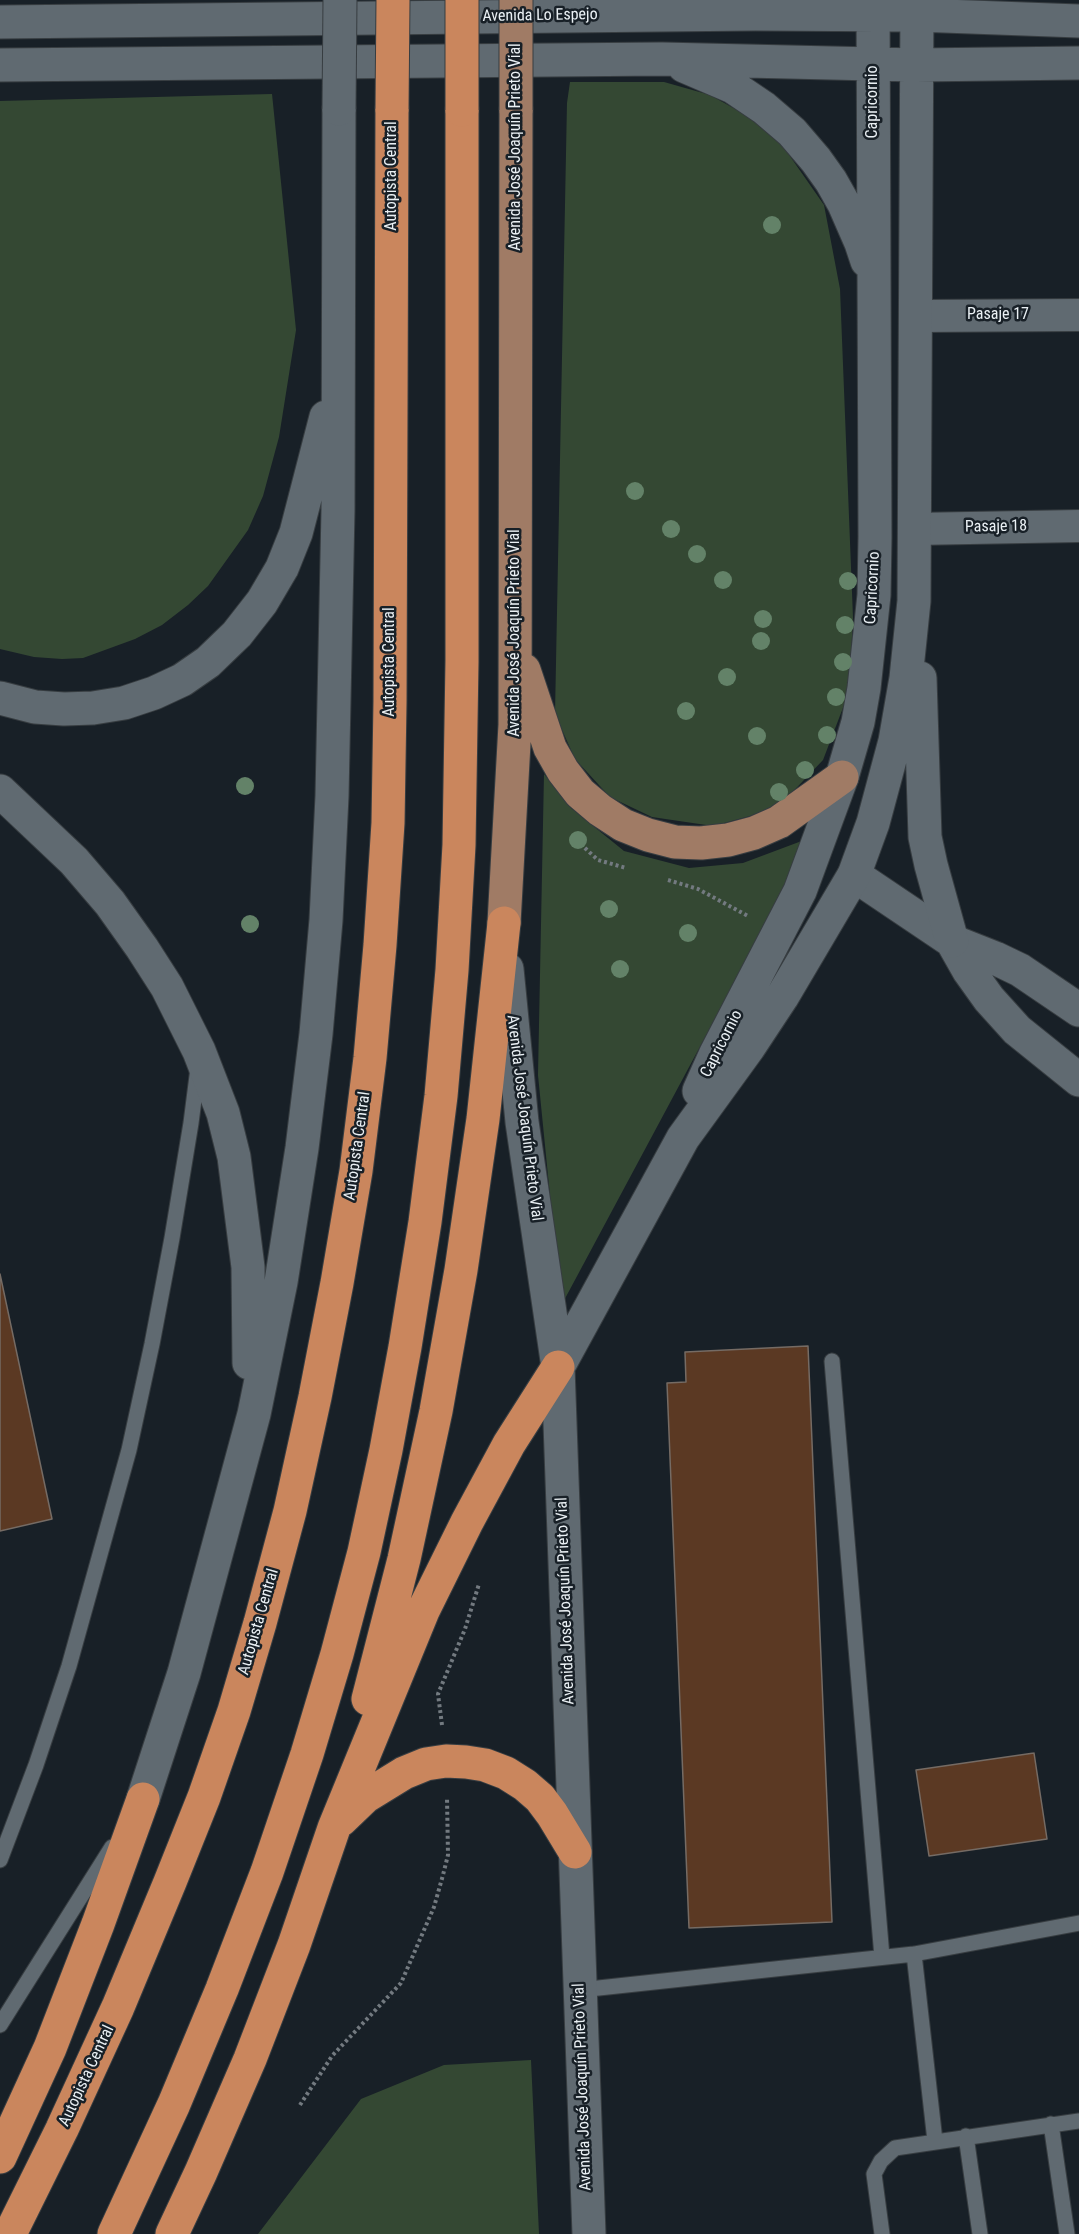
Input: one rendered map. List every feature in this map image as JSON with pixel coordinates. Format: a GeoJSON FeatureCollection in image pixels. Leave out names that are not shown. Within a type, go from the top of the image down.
{"type":"FeatureCollection","features":[{"type":"Feature","properties":{"kind":"highway","name":"Autopista Central"},"geometry":{"type":"LineString","coordinates":[[10,2234],[62,2129],[118,2007],[187,1840],[234,1711],[290,1511],[337,1283],[356,1171],[370,1058],[388,823],[393,0]]}},
{"type":"Feature","properties":{"kind":"highway"},"geometry":{"type":"LineString","coordinates":[[114,2234],[174,2104],[222,1989],[267,1872],[307,1754],[364,1552],[386,1450],[425,1222],[441,1096],[452,970],[459,845],[462,673],[462,0]]}},
{"type":"Feature","properties":{"kind":"highway"},"geometry":{"type":"LineString","coordinates":[[334,1828],[404,1559],[436,1411],[461,1270],[483,1119],[504,923]]}},
{"type":"Feature","properties":{"kind":"highway"},"geometry":{"type":"LineString","coordinates":[[171,2234],[201,2172],[250,2059],[294,1944],[334,1828],[423,1611],[509,1444],[558,1367]]}},
{"type":"Feature","properties":{"kind":"highway"},"geometry":{"type":"LineString","coordinates":[[334,1828],[348,1811],[365,1797],[404,1773],[426,1764],[446,1761],[466,1762],[496,1769],[525,1785],[540,1798],[552,1814],[575,1852]]}},
{"type":"Feature","properties":{"kind":"highway"},"geometry":{"type":"LineString","coordinates":[[0,2157],[50,2048],[143,1799]]}},
{"type":"Feature","properties":{"kind":"main road"},"geometry":{"type":"LineString","coordinates":[[143,1799],[184,1672],[254,1414],[281,1282],[302,1148],[316,1034],[326,920],[333,796],[338,498],[340,0]]}},
{"type":"Feature","properties":{"kind":"main road","name":"Avenida José Joaquín Prieto Vial"},"geometry":{"type":"LineString","coordinates":[[516,0],[516,632],[513,779],[504,923],[512,1032],[522,1122],[558,1367],[589,2234]]}},
{"type":"Feature","properties":{"kind":"main road","name":"Avenida Lo Espejo"},"geometry":{"type":"LineString","coordinates":[[0,22],[769,7],[917,8],[1079,21]]}},
{"type":"Feature","properties":{"kind":"main road","name":"Capricornio"},"geometry":{"type":"LineString","coordinates":[[683,1138],[692,1109],[716,1053],[792,909],[820,840],[858,722],[864,688],[874,595],[873,8]]}},
{"type":"Feature","properties":{"kind":"main road","name":"Capricornio"},"geometry":{"type":"LineString","coordinates":[[558,1367],[683,1138],[777,1005],[854,875],[873,823],[895,741],[906,678],[914,602],[917,8]]}},
{"type":"Feature","properties":{"kind":"main road"},"geometry":{"type":"LineString","coordinates":[[0,65],[662,59],[873,64],[1079,63]]}},
{"type":"Feature","properties":{"kind":"main road"},"geometry":{"type":"LineString","coordinates":[[662,59],[698,70],[733,87],[764,108],[792,132],[816,160],[844,204],[861,243],[874,284]]}},
{"type":"Feature","properties":{"kind":"main road"},"geometry":{"type":"LineString","coordinates":[[0,698],[64,710],[124,703],[182,680],[224,649],[262,602],[282,568],[296,533],[325,423],[338,347]]}},
{"type":"Feature","properties":{"kind":"main road"},"geometry":{"type":"LineString","coordinates":[[914,602],[919,655],[926,837],[931,866],[952,941],[989,999],[1017,1030],[1079,1080]]}},
{"type":"Feature","properties":{"kind":"main road"},"geometry":{"type":"LineString","coordinates":[[516,632],[531,694],[550,748],[563,771],[580,792],[600,810],[623,825],[675,842],[701,843],[728,840],[754,834],[779,822],[842,777]]}},
{"type":"Feature","properties":{"kind":"main road"},"geometry":{"type":"LineString","coordinates":[[842,777],[840,805],[842,832],[854,875],[952,941],[1020,970],[1079,1010]]}},
{"type":"Feature","properties":{"kind":"main road"},"geometry":{"type":"LineString","coordinates":[[0,791],[74,861],[110,903],[142,948],[167,987],[200,1051],[223,1113],[234,1156],[248,1267],[249,1366],[241,1465]]}},
{"type":"Feature","properties":{"kind":"main road"},"geometry":{"type":"LineString","coordinates":[[792,909],[822,887],[854,875]]}},
{"type":"Feature","properties":{"kind":"street","name":"Pasaje 17"},"geometry":{"type":"LineString","coordinates":[[916,316],[1079,315]]}},
{"type":"Feature","properties":{"kind":"street","name":"Pasaje 18"},"geometry":{"type":"LineString","coordinates":[[914,529],[1079,526]]}},
{"type":"Feature","properties":{"kind":"lane"},"geometry":{"type":"LineString","coordinates":[[0,1860],[36,1765],[69,1666],[129,1450],[172,1238],[191,1124],[200,1051]]}},
{"type":"Feature","properties":{"kind":"lane"},"geometry":{"type":"LineString","coordinates":[[832,1361],[882,1957]]}},
{"type":"Feature","properties":{"kind":"lane"},"geometry":{"type":"LineString","coordinates":[[0,2025],[143,1799]]}},
{"type":"Feature","properties":{"kind":"lane"},"geometry":{"type":"LineString","coordinates":[[580,1990],[914,1954],[1079,1923]]}},
{"type":"Feature","properties":{"kind":"lane"},"geometry":{"type":"LineString","coordinates":[[914,1954],[935,2141]]}},
{"type":"Feature","properties":{"kind":"lane"},"geometry":{"type":"LineString","coordinates":[[882,2234],[874,2175],[881,2161],[895,2148],[1079,2121]]}},
{"type":"Feature","properties":{"kind":"lane"},"geometry":{"type":"LineString","coordinates":[[1051,2124],[1067,2234]]}},
{"type":"Feature","properties":{"kind":"lane"},"geometry":{"type":"LineString","coordinates":[[966,2136],[981,2234]]}},
{"type":"Feature","properties":{"kind":"green space"},"geometry":{"type":"Polygon","coordinates":[[[570,82],[664,82],[710,95],[771,129],[824,205],[840,289],[853,618],[849,692],[823,760],[782,803],[750,816],[713,826],[652,817],[610,797],[575,759],[555,714],[567,103],[570,82]]]}},
{"type":"Feature","properties":{"kind":"green space"},"geometry":{"type":"Polygon","coordinates":[[[272,94],[296,330],[279,437],[263,496],[248,530],[208,586],[162,625],[135,639],[83,658],[34,657],[0,649],[0,101],[272,94]]]}},
{"type":"Feature","properties":{"kind":"green space"},"geometry":{"type":"Polygon","coordinates":[[[544,774],[571,808],[624,851],[689,868],[743,863],[799,842],[808,845],[561,1306],[538,1075],[544,774]]]}},
{"type":"Feature","properties":{"kind":"green space"},"geometry":{"type":"Polygon","coordinates":[[[531,2060],[539,2234],[258,2234],[361,2099],[444,2065],[531,2060]]]}},
{"type":"Feature","properties":{"kind":"building"},"geometry":{"type":"Polygon","coordinates":[[[0,1274],[52,1519],[0,1531],[0,1274]]]}},
{"type":"Feature","properties":{"kind":"building"},"geometry":{"type":"Polygon","coordinates":[[[808,1346],[832,1922],[689,1928],[667,1383],[686,1382],[685,1352],[808,1346]]]}},
{"type":"Feature","properties":{"kind":"building"},"geometry":{"type":"Polygon","coordinates":[[[1034,1753],[1047,1839],[929,1856],[916,1770],[1034,1753]]]}}]}
